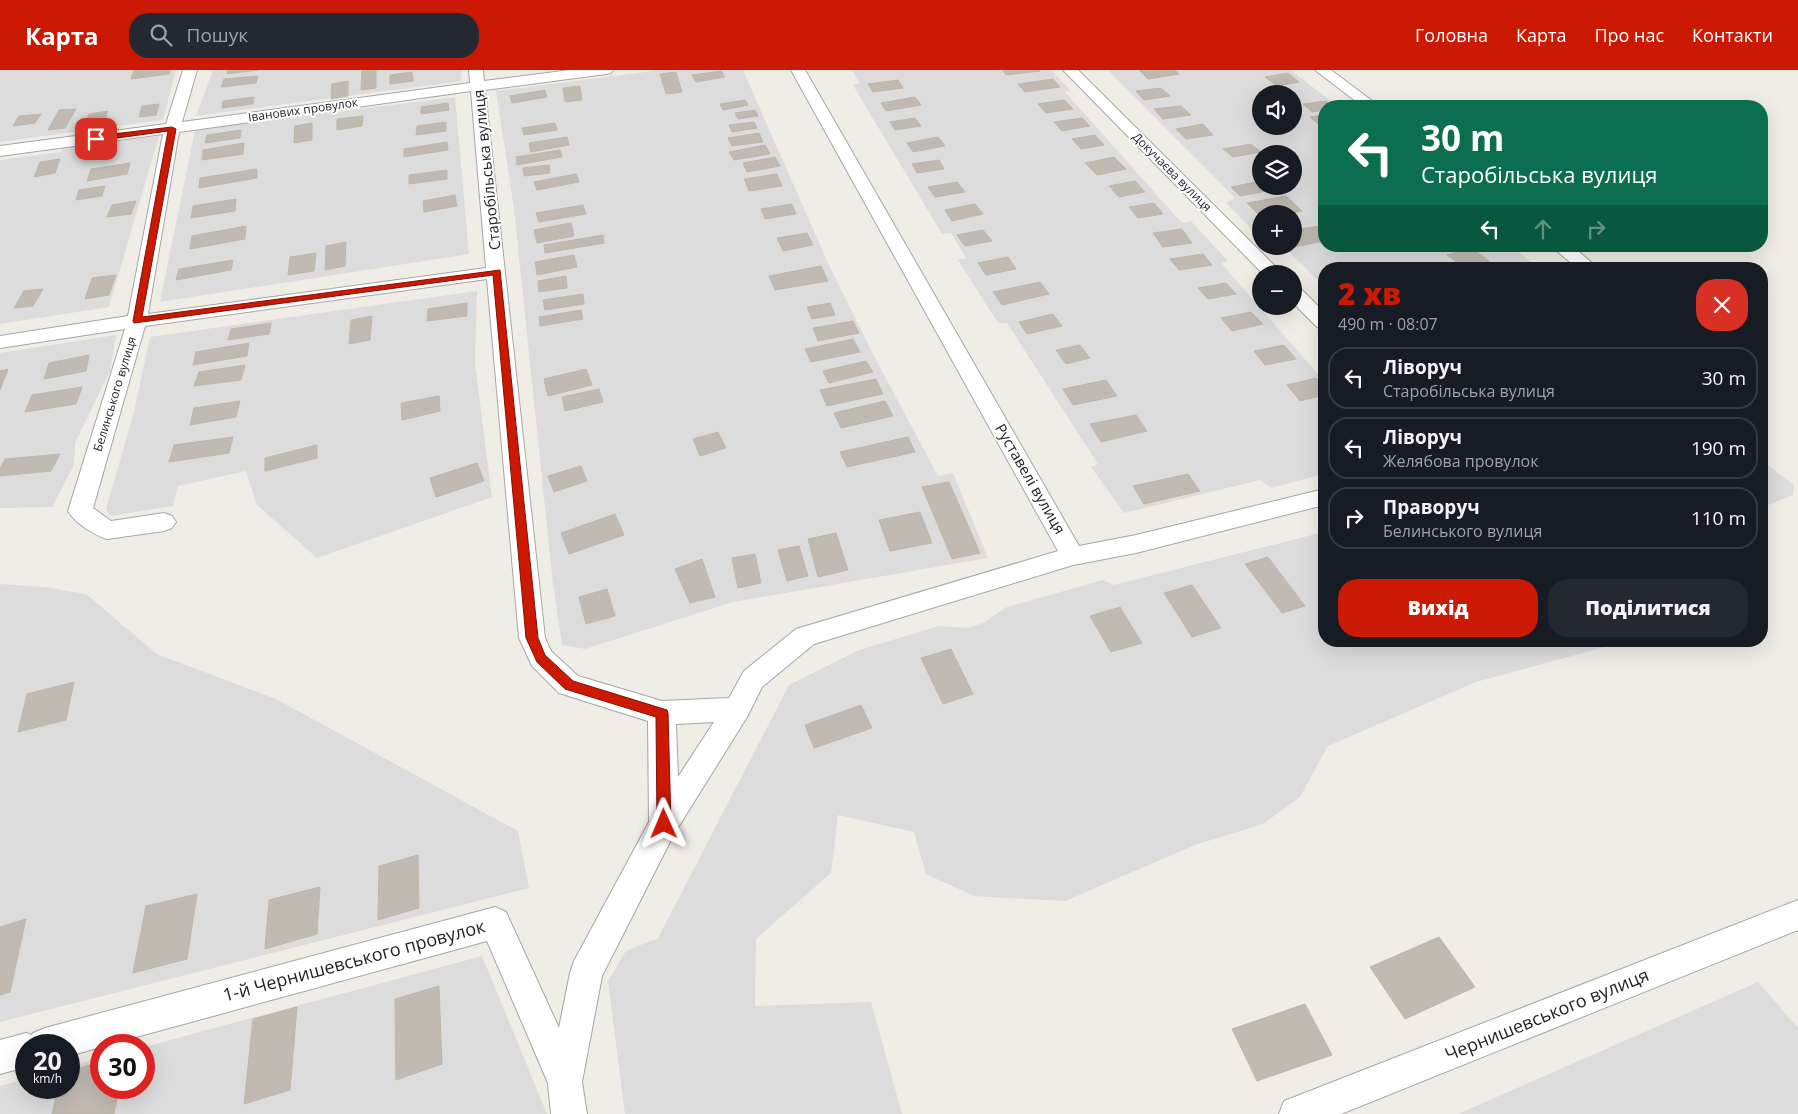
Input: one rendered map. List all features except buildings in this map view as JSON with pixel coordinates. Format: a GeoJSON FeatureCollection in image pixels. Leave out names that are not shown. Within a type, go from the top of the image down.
{"type":"FeatureCollection","features":[{"type":"Feature","properties":{"kind":"street","name":"Белинського вулиця"},"geometry":{"type":"LineString","coordinates":[[164,522],[107,530],[80,511],[137,321],[172,129],[190,70]]}},
{"type":"Feature","properties":{"kind":"street","name":"Іванових провулок"},"geometry":{"type":"LineString","coordinates":[[0,151],[172,129],[477,77],[606,70]]}},
{"type":"Feature","properties":{"kind":"street","name":"Руставелі вулиця"},"geometry":{"type":"LineString","coordinates":[[798,70],[1073,556]]}},
{"type":"Feature","properties":{"kind":"street","name":"Докучаєва вулиця"},"geometry":{"type":"LineString","coordinates":[[1070,70],[1265,265]]}},
{"type":"Feature","properties":{"kind":"street"},"geometry":{"type":"LineString","coordinates":[[1322,70],[1363,100]]}},
{"type":"Feature","properties":{"kind":"street","name":"Старобільська вулиця"},"geometry":{"type":"LineString","coordinates":[[477,77],[532,638],[541,658],[569,685],[662,713],[737,709]]}},
{"type":"Feature","properties":{"kind":"street"},"geometry":{"type":"LineString","coordinates":[[1568,252],[1581,262]]}},
{"type":"Feature","properties":{"kind":"street"},"geometry":{"type":"LineString","coordinates":[[0,342],[137,321],[497,272]]}},
{"type":"Feature","properties":{"kind":"street"},"geometry":{"type":"LineString","coordinates":[[1302,301],[1318,317]]}},
{"type":"Feature","properties":{"kind":"street"},"geometry":{"type":"LineString","coordinates":[[569,1114],[565,1082],[586,973],[664,824],[737,709],[753,679],[805,636],[1073,556],[1136,544],[1318,498]]}},
{"type":"Feature","properties":{"kind":"street"},"geometry":{"type":"LineString","coordinates":[[662,713],[664,824]]}},
{"type":"Feature","properties":{"kind":"street","name":"Чернишевського вулиця"},"geometry":{"type":"LineString","coordinates":[[1304,1113],[1798,915]]}},
{"type":"Feature","properties":{"kind":"street","name":"1-й Чернишевського провулок"},"geometry":{"type":"LineString","coordinates":[[80,1035],[495,922],[565,1082]]}},
{"type":"Feature","properties":{"kind":"street"},"geometry":{"type":"LineString","coordinates":[[0,1057],[15,1053]]}},
{"type":"Feature","properties":{"kind":"shaded area"},"geometry":{"type":"Polygon","coordinates":[[[0,70],[176,70],[163,120],[0,142],[0,70]]]}},
{"type":"Feature","properties":{"kind":"shaded area"},"geometry":{"type":"Polygon","coordinates":[[[213,70],[461,70],[462,81],[196,116],[213,70]]]}},
{"type":"Feature","properties":{"kind":"shaded area"},"geometry":{"type":"Polygon","coordinates":[[[661,70],[743,70],[828,263],[874,356],[938,476],[953,473],[988,558],[733,602],[585,649],[562,645],[553,584],[514,209],[496,91],[661,70]]]}},
{"type":"Feature","properties":{"kind":"shaded area"},"geometry":{"type":"Polygon","coordinates":[[[852,70],[1051,70],[1071,91],[1065,92],[1182,223],[1191,221],[1228,261],[1221,263],[1252,299],[1252,315],[1266,315],[1318,374],[1318,476],[1271,488],[1260,480],[1124,513],[1091,467],[1098,464],[1007,323],[998,323],[958,260],[966,258],[951,233],[942,234],[853,85],[860,83],[852,70]]]}},
{"type":"Feature","properties":{"kind":"shaded area"},"geometry":{"type":"Polygon","coordinates":[[[1108,70],[1291,70],[1329,100],[1318,100],[1318,252],[1518,252],[1532,262],[1318,262],[1318,280],[1292,255],[1302,255],[1302,205],[1252,205],[1252,229],[1226,203],[1235,198],[1108,70]]]}},
{"type":"Feature","properties":{"kind":"shaded area"},"geometry":{"type":"Polygon","coordinates":[[[455,97],[469,254],[160,302],[195,130],[455,97]]]}},
{"type":"Feature","properties":{"kind":"shaded area"},"geometry":{"type":"Polygon","coordinates":[[[159,136],[109,307],[0,324],[0,160],[61,152],[63,148],[159,136]]]}},
{"type":"Feature","properties":{"kind":"shaded area"},"geometry":{"type":"Polygon","coordinates":[[[477,291],[475,362],[492,497],[317,558],[257,505],[246,471],[178,486],[173,506],[110,516],[106,509],[134,412],[150,337],[477,291]]]}},
{"type":"Feature","properties":{"kind":"shaded area"},"geometry":{"type":"Polygon","coordinates":[[[116,335],[110,371],[75,443],[74,465],[52,507],[0,508],[0,353],[116,335]]]}},
{"type":"Feature","properties":{"kind":"shaded area"},"geometry":{"type":"Polygon","coordinates":[[[1768,465],[1794,485],[1793,495],[1768,505],[1768,465]]]}},
{"type":"Feature","properties":{"kind":"shaded area"},"geometry":{"type":"Polygon","coordinates":[[[1318,534],[1318,647],[1605,647],[1476,682],[1328,746],[1300,797],[1263,824],[1195,845],[1065,901],[974,896],[926,874],[914,832],[838,815],[831,873],[756,939],[755,1006],[871,1002],[902,1114],[625,1114],[608,981],[626,951],[658,938],[789,685],[859,650],[939,626],[968,628],[983,623],[1007,607],[1103,580],[1114,585],[1318,534]]]}},
{"type":"Feature","properties":{"kind":"shaded area"},"geometry":{"type":"Polygon","coordinates":[[[0,584],[45,587],[86,594],[157,654],[276,699],[518,831],[529,888],[0,1022],[0,584]]]}},
{"type":"Feature","properties":{"kind":"shaded area"},"geometry":{"type":"Polygon","coordinates":[[[482,956],[547,1114],[0,1114],[0,1086],[15,1082],[15,1099],[80,1099],[80,1064],[90,1061],[90,1099],[155,1099],[155,1044],[482,956]]]}},
{"type":"Feature","properties":{"kind":"shaded area"},"geometry":{"type":"Polygon","coordinates":[[[1758,982],[1798,1028],[1798,1114],[1458,1114],[1758,982]]]}},
{"type":"Feature","properties":{"kind":"route"},"geometry":{"type":"LineString","coordinates":[[96,139],[172,129],[137,321],[497,272],[532,638],[541,658],[569,685],[662,713],[664,824]]}}]}
